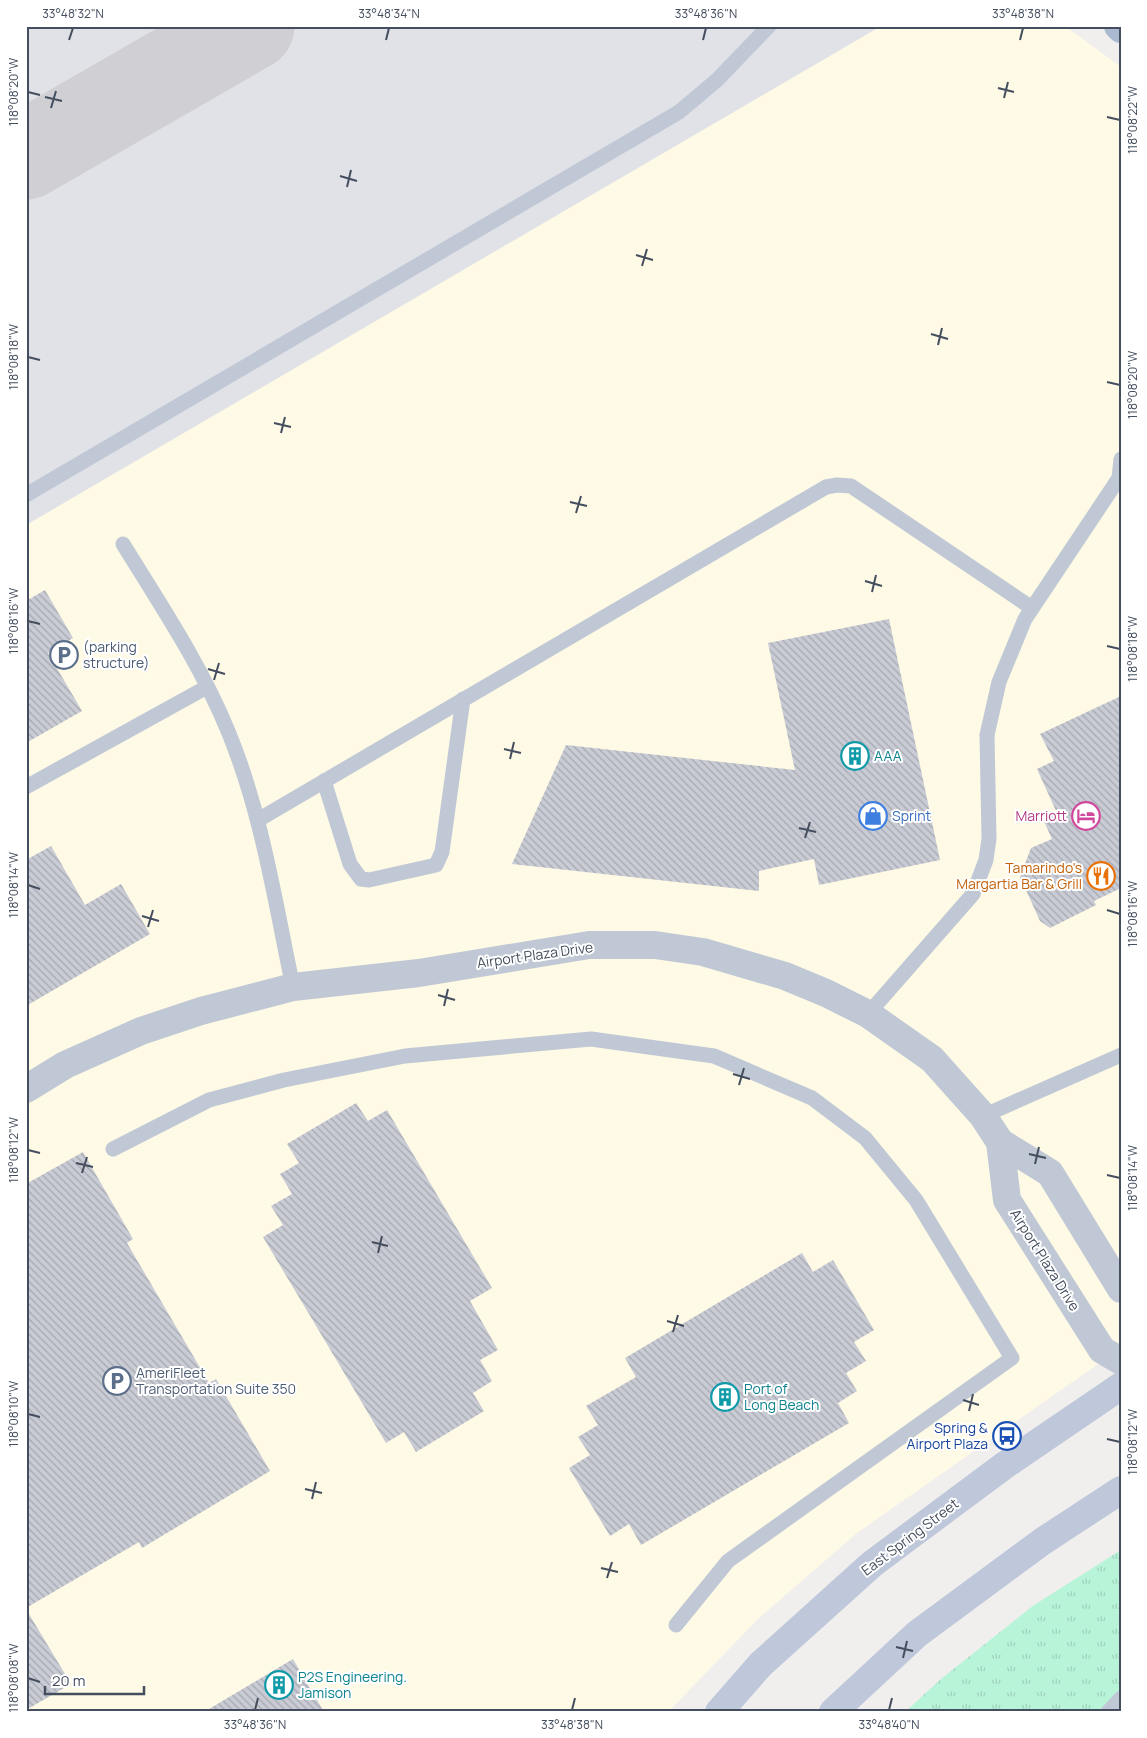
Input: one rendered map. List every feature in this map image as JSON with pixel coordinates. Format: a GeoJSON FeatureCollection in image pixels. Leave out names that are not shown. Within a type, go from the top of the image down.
{"type":"FeatureCollection","features":[{"type":"Feature","properties":{"kind":"main road","name":"East Spring Street"},"geometry":{"type":"LineString","coordinates":[[719,1712],[761,1664],[872,1564],[1005,1465],[1121,1386]]}},
{"type":"Feature","properties":{"kind":"main road"},"geometry":{"type":"LineString","coordinates":[[833,1712],[917,1634],[1043,1541],[1121,1490]]}},
{"type":"Feature","properties":{"kind":"street","name":"Airport Plaza Drive"},"geometry":{"type":"LineString","coordinates":[[26,1088],[65,1065],[141,1030],[201,1011],[293,987],[419,973],[589,945],[655,944],[703,952],[755,966],[826,993],[868,1014],[932,1059],[983,1116],[1000,1142],[1050,1173],[1121,1289]]}},
{"type":"Feature","properties":{"kind":"street","name":"Airport Plaza Drive"},"geometry":{"type":"LineString","coordinates":[[1000,1142],[1008,1200],[1102,1350],[1121,1362]]}},
{"type":"Feature","properties":{"kind":"lane"},"geometry":{"type":"LineString","coordinates":[[26,495],[679,112],[718,80],[769,26]]}},
{"type":"Feature","properties":{"kind":"lane"},"geometry":{"type":"LineString","coordinates":[[868,1014],[973,894],[986,860],[989,840],[987,735],[999,682],[1025,619],[1119,478],[1121,459]]}},
{"type":"Feature","properties":{"kind":"lane"},"geometry":{"type":"LineString","coordinates":[[258,820],[814,493],[837,485],[851,486],[1032,608]]}},
{"type":"Feature","properties":{"kind":"lane"},"geometry":{"type":"LineString","coordinates":[[122,544],[207,687],[228,732],[258,820],[293,987]]}},
{"type":"Feature","properties":{"kind":"lane"},"geometry":{"type":"LineString","coordinates":[[26,787],[207,687]]}},
{"type":"Feature","properties":{"kind":"lane"},"geometry":{"type":"LineString","coordinates":[[324,781],[350,864],[360,879],[369,880],[436,866],[442,852],[463,699]]}},
{"type":"Feature","properties":{"kind":"lane"},"geometry":{"type":"LineString","coordinates":[[113,1149],[209,1100],[284,1080],[405,1056],[591,1039],[714,1056],[812,1098],[865,1138],[916,1200],[1012,1358],[728,1561],[676,1625]]}},
{"type":"Feature","properties":{"kind":"lane"},"geometry":{"type":"LineString","coordinates":[[983,1116],[1121,1055]]}},
{"type":"Feature","properties":{"kind":"lane"},"geometry":{"type":"LineString","coordinates":[[1108,1712],[1121,1698]]}},
{"type":"Feature","properties":{"kind":"shaded area"},"geometry":{"type":"Polygon","coordinates":[[[26,26],[881,26],[26,525],[26,26]]]}},
{"type":"Feature","properties":{"kind":"shaded area"},"geometry":{"type":"Polygon","coordinates":[[[881,26],[1065,26],[1121,67],[1121,1348],[857,1533],[758,1619],[668,1712],[26,1712],[26,525],[881,26]]]}},
{"type":"Feature","properties":{"kind":"green space"},"geometry":{"type":"Polygon","coordinates":[[[1121,1550],[1121,1712],[905,1712],[941,1679],[1034,1605],[1121,1550]]]}},
{"type":"Feature","properties":{"kind":"building"},"geometry":{"type":"Polygon","coordinates":[[[45,590],[73,638],[48,653],[82,711],[26,743],[26,601],[45,590]]]}},
{"type":"Feature","properties":{"kind":"building","name":"AAA"},"geometry":{"type":"Polygon","coordinates":[[[889,619],[940,860],[819,885],[814,859],[759,871],[759,891],[512,864],[566,745],[795,770],[768,643],[889,619]]]}},
{"type":"Feature","properties":{"kind":"building","name":"Marriott"},"geometry":{"type":"Polygon","coordinates":[[[1121,696],[1121,888],[1094,901],[1096,905],[1050,928],[1040,921],[1020,877],[1031,848],[1052,839],[1043,819],[1057,813],[1037,769],[1054,761],[1040,734],[1121,696]]]}},
{"type":"Feature","properties":{"kind":"building"},"geometry":{"type":"Polygon","coordinates":[[[51,846],[85,905],[121,884],[150,934],[26,1006],[26,860],[51,846]]]}},
{"type":"Feature","properties":{"kind":"building"},"geometry":{"type":"Polygon","coordinates":[[[356,1103],[368,1121],[387,1110],[492,1288],[470,1301],[498,1350],[480,1360],[492,1381],[473,1393],[484,1411],[416,1452],[404,1432],[386,1443],[263,1237],[283,1225],[271,1206],[292,1194],[280,1174],[299,1163],[287,1144],[356,1103]]]}},
{"type":"Feature","properties":{"kind":"building","name":"AmeriFleet Transportation Suite 350"},"geometry":{"type":"Polygon","coordinates":[[[83,1152],[133,1239],[127,1243],[209,1383],[216,1379],[270,1471],[142,1548],[139,1542],[26,1608],[26,1184],[83,1152]]]}},
{"type":"Feature","properties":{"kind":"building","name":"Port of Long Beach"},"geometry":{"type":"Polygon","coordinates":[[[802,1253],[813,1272],[833,1260],[874,1330],[854,1342],[866,1361],[846,1373],[857,1391],[838,1403],[849,1423],[641,1545],[629,1524],[610,1536],[569,1468],[590,1455],[578,1437],[598,1425],[586,1406],[636,1377],[625,1358],[802,1253]]]}},
{"type":"Feature","properties":{"kind":"building"},"geometry":{"type":"Polygon","coordinates":[[[26,1609],[71,1684],[26,1710],[26,1609]]]}},
{"type":"Feature","properties":{"kind":"building","name":"P2S Engineering. Jamison"},"geometry":{"type":"Polygon","coordinates":[[[293,1659],[324,1712],[204,1712],[293,1659]]]}},
{"type":"Feature","properties":{"kind":"taxiway"},"geometry":{"type":"LineString","coordinates":[[26,155],[250,26]]}},
{"type":"Feature","properties":{"kind":"place","name":"(parking structure)"},"geometry":{"type":"Point","coordinates":[64,655]}},
{"type":"Feature","properties":{"kind":"place","name":"AAA"},"geometry":{"type":"Point","coordinates":[855,756]}},
{"type":"Feature","properties":{"kind":"place","name":"Sprint"},"geometry":{"type":"Point","coordinates":[873,816]}},
{"type":"Feature","properties":{"kind":"place","name":"Marriott"},"geometry":{"type":"Point","coordinates":[1086,816]}},
{"type":"Feature","properties":{"kind":"place","name":"Tamarindo's Margartia Bar & Grill"},"geometry":{"type":"Point","coordinates":[1101,876]}},
{"type":"Feature","properties":{"kind":"place","name":"AmeriFleet Transportation Suite 350"},"geometry":{"type":"Point","coordinates":[117,1381]}},
{"type":"Feature","properties":{"kind":"place","name":"Port of Long Beach"},"geometry":{"type":"Point","coordinates":[725,1397]}},
{"type":"Feature","properties":{"kind":"place","name":"Spring & Airport Plaza"},"geometry":{"type":"Point","coordinates":[1007,1436]}},
{"type":"Feature","properties":{"kind":"place","name":"P2S Engineering. Jamison"},"geometry":{"type":"Point","coordinates":[279,1685]}}]}
